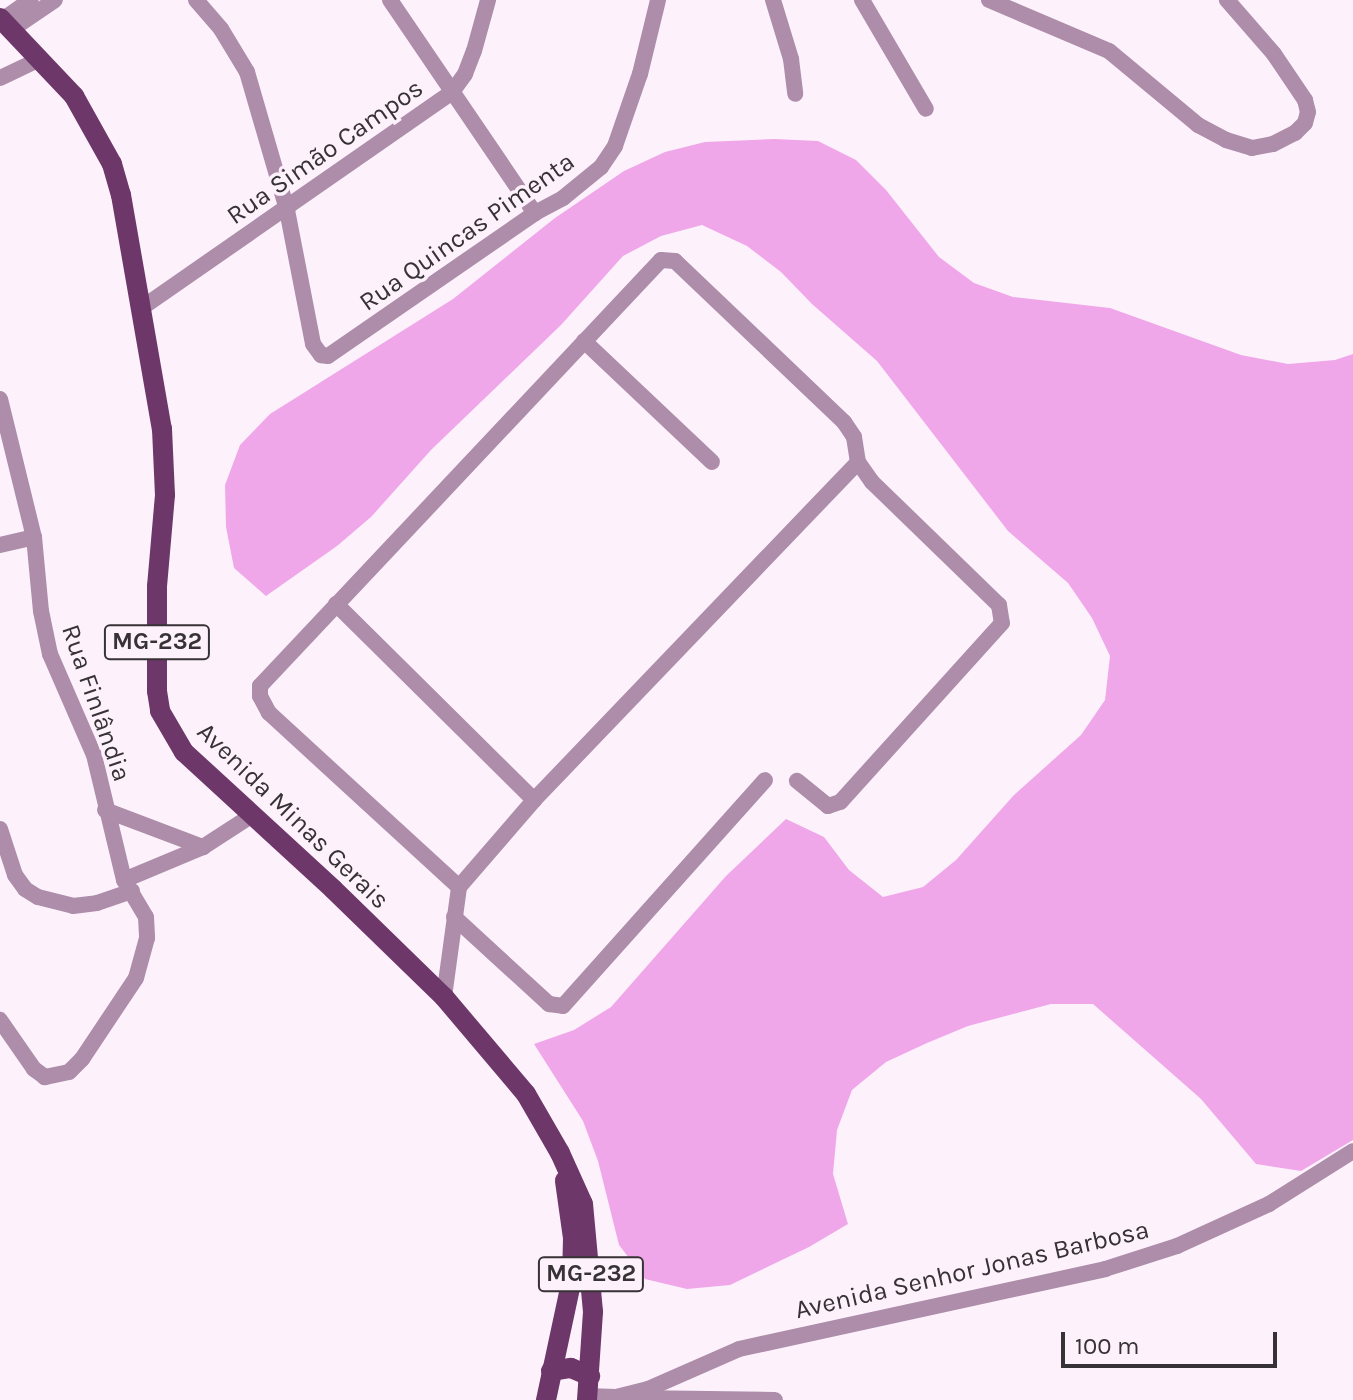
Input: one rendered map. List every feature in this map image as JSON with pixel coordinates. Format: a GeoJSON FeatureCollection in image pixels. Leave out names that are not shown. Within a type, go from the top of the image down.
{"type":"FeatureCollection","features":[{"type":"Feature","properties":{"kind":"main road","name":"Avenida Minas Gerais"},"geometry":{"type":"LineString","coordinates":[[4,23],[74,96],[112,164],[143,307],[165,464],[157,586],[157,691],[160,711],[184,752],[333,889],[444,997],[526,1094],[560,1153]]}},
{"type":"Feature","properties":{"kind":"main road","name":"MG-232"},"geometry":{"type":"LineString","coordinates":[[546,1400],[572,1279],[573,1238],[560,1153]]}},
{"type":"Feature","properties":{"kind":"main road","name":"MG-232"},"geometry":{"type":"LineString","coordinates":[[560,1153],[578,1188],[587,1229],[593,1312],[588,1391]]}},
{"type":"Feature","properties":{"kind":"main road"},"geometry":{"type":"LineString","coordinates":[[551,1371],[571,1368],[588,1391]]}},
{"type":"Feature","properties":{"kind":"street"},"geometry":{"type":"LineString","coordinates":[[4,23],[31,0]]}},
{"type":"Feature","properties":{"kind":"street"},"geometry":{"type":"LineString","coordinates":[[4,23],[55,0]]}},
{"type":"Feature","properties":{"kind":"street"},"geometry":{"type":"LineString","coordinates":[[196,0],[221,29],[247,72],[287,210]]}},
{"type":"Feature","properties":{"kind":"street"},"geometry":{"type":"LineString","coordinates":[[390,0],[535,213]]}},
{"type":"Feature","properties":{"kind":"street","name":"Rua Simão Campos"},"geometry":{"type":"LineString","coordinates":[[143,307],[287,210],[452,92],[474,51],[488,0]]}},
{"type":"Feature","properties":{"kind":"street","name":"Rua Quincas Pimenta"},"geometry":{"type":"LineString","coordinates":[[287,210],[313,344],[321,355],[333,355],[535,213],[582,185],[601,167],[615,146],[640,74],[658,0]]}},
{"type":"Feature","properties":{"kind":"street"},"geometry":{"type":"LineString","coordinates":[[773,0],[791,59],[795,94]]}},
{"type":"Feature","properties":{"kind":"street"},"geometry":{"type":"LineString","coordinates":[[862,0],[926,109]]}},
{"type":"Feature","properties":{"kind":"street"},"geometry":{"type":"LineString","coordinates":[[989,0],[1109,51],[1188,118],[1226,140],[1252,148],[1273,144],[1295,133],[1305,123],[1308,112],[1305,100],[1274,54],[1227,0]]}},
{"type":"Feature","properties":{"kind":"street"},"geometry":{"type":"LineString","coordinates":[[0,78],[40,59]]}},
{"type":"Feature","properties":{"kind":"street"},"geometry":{"type":"LineString","coordinates":[[459,887],[269,713],[263,704],[260,686],[654,265],[667,259],[675,261],[844,422],[854,437],[858,462],[872,482],[995,597],[1002,623],[840,802],[828,806],[797,781]]}},
{"type":"Feature","properties":{"kind":"street"},"geometry":{"type":"LineString","coordinates":[[584,341],[712,462]]}},
{"type":"Feature","properties":{"kind":"street","name":"Rua Finlândia"},"geometry":{"type":"LineString","coordinates":[[0,399],[34,537],[41,611],[50,654],[94,755],[105,810],[128,886],[146,917],[143,956],[136,978],[82,1059],[69,1072],[45,1077],[34,1069],[0,1020]]}},
{"type":"Feature","properties":{"kind":"street"},"geometry":{"type":"LineString","coordinates":[[444,997],[459,887],[534,800],[858,462]]}},
{"type":"Feature","properties":{"kind":"street"},"geometry":{"type":"LineString","coordinates":[[0,545],[34,537]]}},
{"type":"Feature","properties":{"kind":"street"},"geometry":{"type":"LineString","coordinates":[[336,604],[534,800]]}},
{"type":"Feature","properties":{"kind":"street"},"geometry":{"type":"LineString","coordinates":[[454,917],[549,1004],[563,1006],[765,780]]}},
{"type":"Feature","properties":{"kind":"street"},"geometry":{"type":"LineString","coordinates":[[105,810],[203,847]]}},
{"type":"Feature","properties":{"kind":"street"},"geometry":{"type":"LineString","coordinates":[[0,829],[15,875],[25,889],[38,897],[73,906],[97,903],[203,847],[251,816]]}},
{"type":"Feature","properties":{"kind":"street","name":"Avenida Senhor Jonas Barbosa"},"geometry":{"type":"LineString","coordinates":[[588,1391],[616,1397],[648,1389],[739,1349],[1105,1269],[1177,1246],[1269,1204],[1353,1151]]}},
{"type":"Feature","properties":{"kind":"street"},"geometry":{"type":"LineString","coordinates":[[616,1397],[775,1400]]}},
{"type":"Feature","properties":{"kind":"shaded area"},"geometry":{"type":"Polygon","coordinates":[[[818,141],[856,160],[886,190],[939,257],[974,283],[1013,297],[1110,308],[1241,355],[1288,364],[1335,360],[1353,354],[1353,1140],[1301,1171],[1256,1164],[1201,1099],[1093,1004],[1051,1004],[968,1026],[927,1043],[886,1062],[852,1090],[837,1130],[833,1174],[848,1224],[809,1247],[730,1285],[687,1289],[645,1279],[619,1245],[598,1161],[583,1121],[534,1044],[574,1030],[611,1007],[726,876],[786,819],[824,837],[849,870],[883,897],[923,887],[956,860],[1014,795],[1081,735],[1105,700],[1110,656],[1092,618],[1068,583],[1008,531],[877,361],[781,272],[747,246],[702,225],[661,236],[623,256],[561,325],[431,450],[371,517],[337,546],[266,596],[234,568],[226,527],[225,485],[240,445],[270,414],[453,299],[555,218],[624,171],[665,152],[705,142],[818,141]]]}}]}
